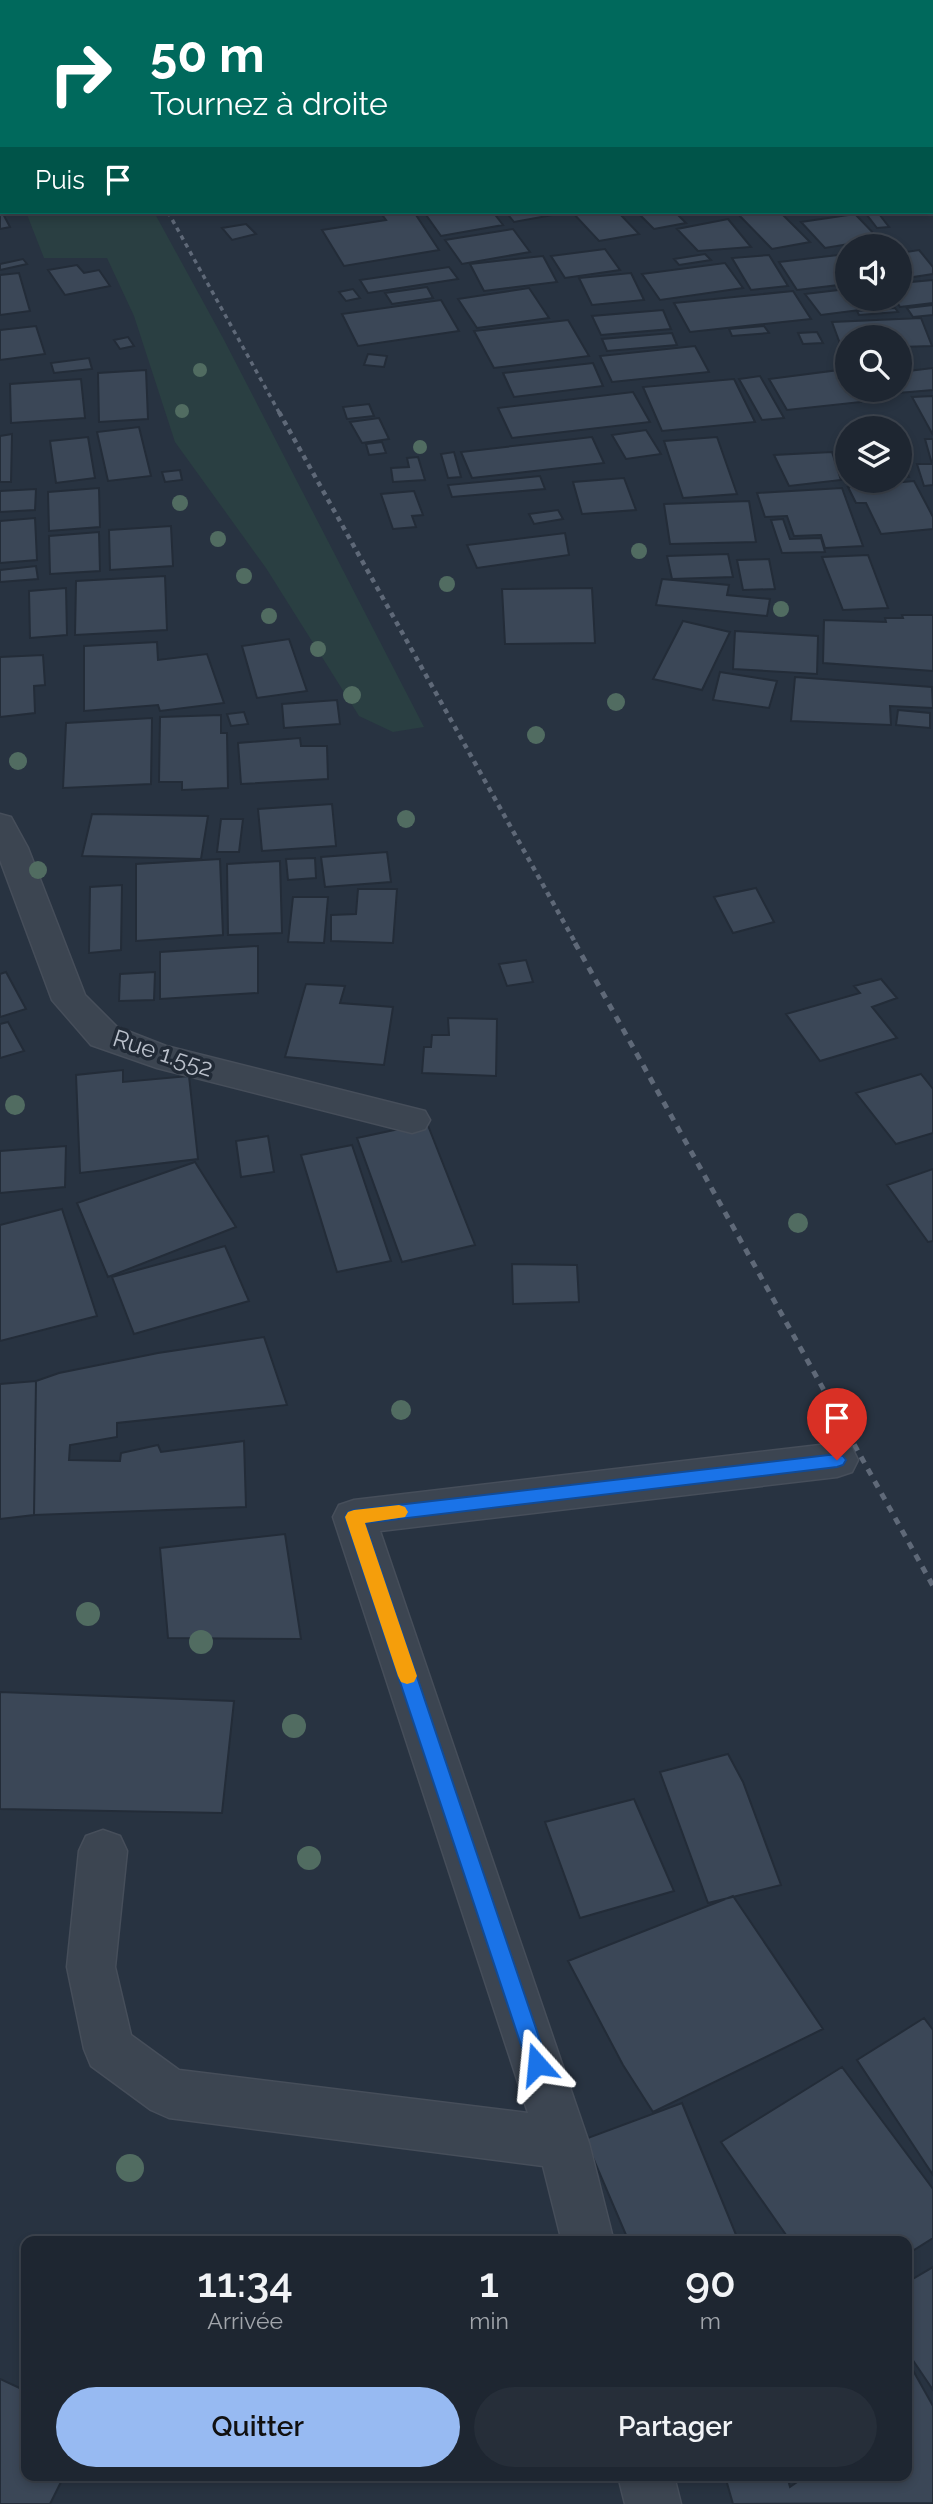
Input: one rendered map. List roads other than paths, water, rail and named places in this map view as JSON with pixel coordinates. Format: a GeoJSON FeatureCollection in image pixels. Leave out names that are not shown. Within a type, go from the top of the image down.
{"type":"FeatureCollection","features":[{"type":"Feature","properties":{"kind":"street","name":"Rue 1.552"},"geometry":{"type":"LineString","coordinates":[[0,824],[12,848],[69,1000],[104,1036],[158,1056],[412,1120]]}},
{"type":"Feature","properties":{"kind":"street"},"geometry":{"type":"LineString","coordinates":[[587,2236],[564,2143],[354,1517],[837,1460]]}},
{"type":"Feature","properties":{"kind":"street"},"geometry":{"type":"LineString","coordinates":[[103,1851],[91,1967],[109,2049],[169,2093],[564,2143]]}},
{"type":"Feature","properties":{"kind":"street"},"geometry":{"type":"LineString","coordinates":[[647,2481],[653,2504]]}},
{"type":"Feature","properties":{"kind":"railway"},"geometry":{"type":"LineString","coordinates":[[169,214],[280,414]]}},
{"type":"Feature","properties":{"kind":"railway"},"geometry":{"type":"LineString","coordinates":[[279,412],[576,944]]}},
{"type":"Feature","properties":{"kind":"railway"},"geometry":{"type":"LineString","coordinates":[[575,943],[933,1586]]}}]}
